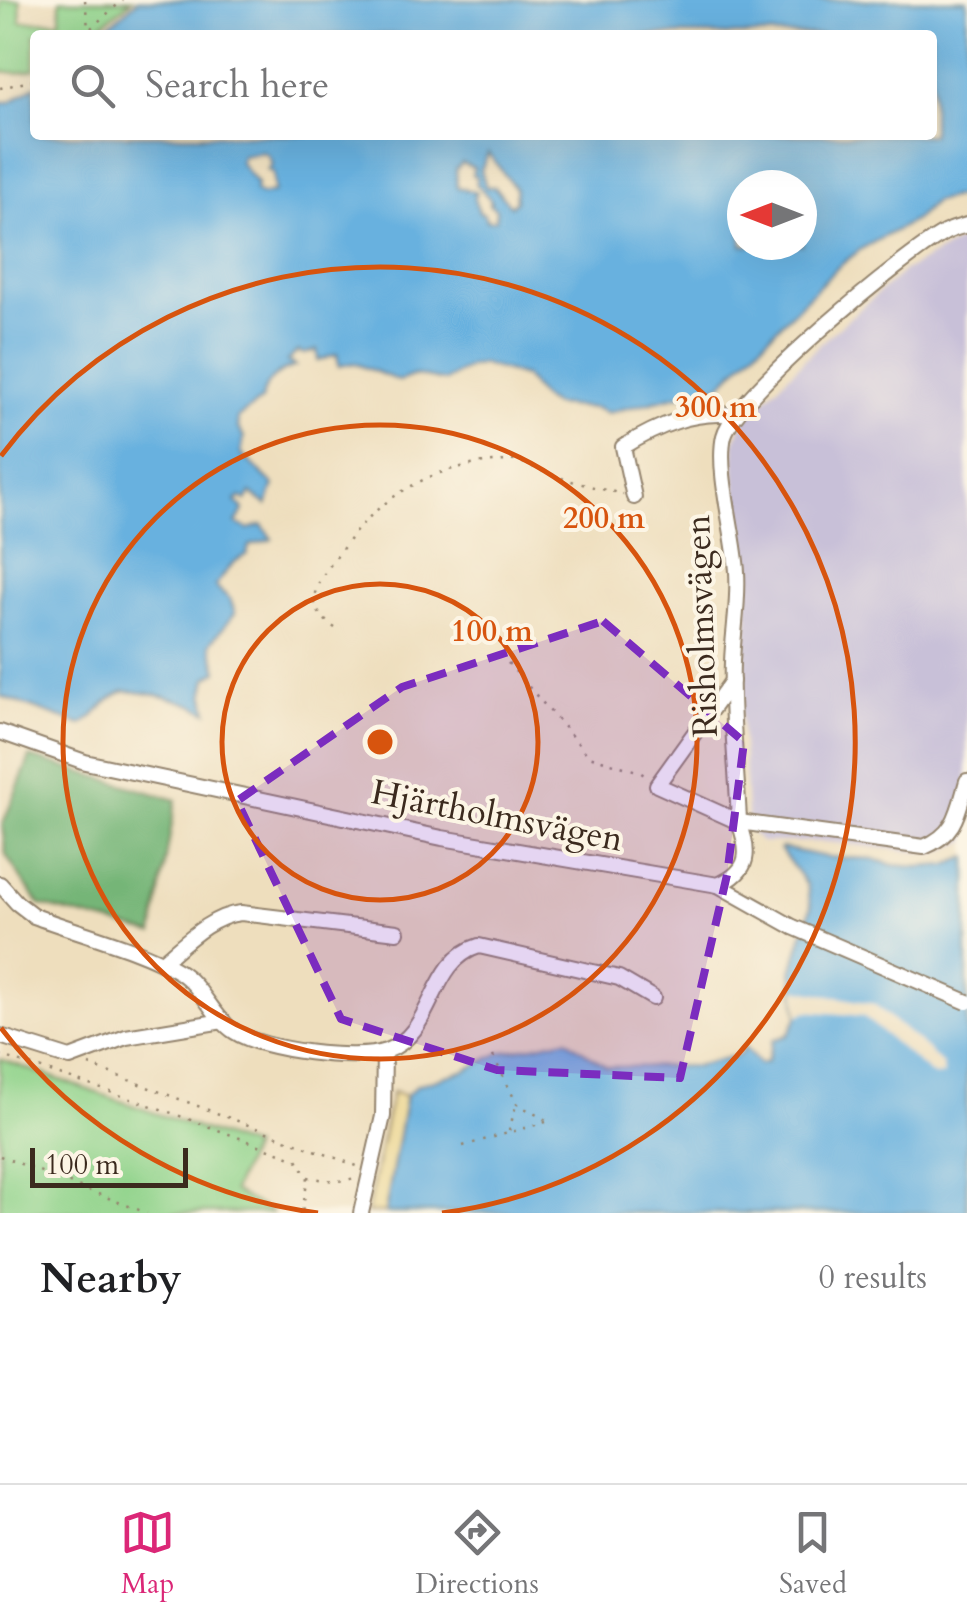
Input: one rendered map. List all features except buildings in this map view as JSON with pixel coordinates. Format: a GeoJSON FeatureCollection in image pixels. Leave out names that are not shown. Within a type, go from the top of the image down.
{"type":"FeatureCollection","features":[{"type":"Feature","properties":{"kind":"street"},"geometry":{"type":"LineString","coordinates":[[634,497],[623,447],[689,416],[710,412],[734,416],[822,328],[904,261],[946,232],[967,225]]}},
{"type":"Feature","properties":{"kind":"street","name":"Risholmsvägen"},"geometry":{"type":"LineString","coordinates":[[718,886],[732,879],[743,865],[748,846],[739,822],[733,680],[737,571],[722,458],[724,436],[734,416]]}},
{"type":"Feature","properties":{"kind":"street"},"geometry":{"type":"LineString","coordinates":[[733,680],[657,785],[739,822],[924,847],[941,840],[955,822],[967,781]]}},
{"type":"Feature","properties":{"kind":"street","name":"Hjärtholmsvägen"},"geometry":{"type":"LineString","coordinates":[[0,732],[85,762],[442,838],[718,886],[793,927],[967,1002]]}},
{"type":"Feature","properties":{"kind":"street"},"geometry":{"type":"LineString","coordinates":[[0,884],[34,916],[182,972],[236,1033],[272,1045],[357,1056],[384,1052],[405,1041],[424,1017],[448,966],[465,950],[479,946],[620,978],[652,998]]}},
{"type":"Feature","properties":{"kind":"street"},"geometry":{"type":"LineString","coordinates":[[162,962],[228,914],[397,932]]}},
{"type":"Feature","properties":{"kind":"street"},"geometry":{"type":"LineString","coordinates":[[0,1036],[70,1058],[126,1037],[223,1021]]}},
{"type":"Feature","properties":{"kind":"street"},"geometry":{"type":"LineString","coordinates":[[362,1213],[383,1116],[384,1052]]}},
{"type":"Feature","properties":{"kind":"path"},"geometry":{"type":"LineString","coordinates":[[86,0],[88,29]]}},
{"type":"Feature","properties":{"kind":"path"},"geometry":{"type":"LineString","coordinates":[[88,29],[123,0]]}},
{"type":"Feature","properties":{"kind":"path"},"geometry":{"type":"LineString","coordinates":[[0,88],[30,81]]}},
{"type":"Feature","properties":{"kind":"path"},"geometry":{"type":"LineString","coordinates":[[335,628],[316,610],[314,598],[319,580],[364,519],[384,502],[424,480],[452,468],[517,460],[595,488],[634,497]]}},
{"type":"Feature","properties":{"kind":"path"},"geometry":{"type":"LineString","coordinates":[[508,663],[589,756],[640,772],[657,785]]}},
{"type":"Feature","properties":{"kind":"path"},"geometry":{"type":"LineString","coordinates":[[0,1056],[297,1159],[308,1177],[302,1213]]}},
{"type":"Feature","properties":{"kind":"path"},"geometry":{"type":"LineString","coordinates":[[463,1146],[548,1121],[517,1104],[493,1056]]}},
{"type":"Feature","properties":{"kind":"path"},"geometry":{"type":"LineString","coordinates":[[70,1058],[290,1143],[373,1169]]}},
{"type":"Feature","properties":{"kind":"path"},"geometry":{"type":"LineString","coordinates":[[509,1132],[517,1104]]}},
{"type":"Feature","properties":{"kind":"path"},"geometry":{"type":"LineString","coordinates":[[0,1156],[147,1213]]}},
{"type":"Feature","properties":{"kind":"path"},"geometry":{"type":"LineString","coordinates":[[308,1177],[350,1180],[373,1169]]}},
{"type":"Feature","properties":{"kind":"highlighted area"},"geometry":{"type":"Polygon","coordinates":[[[603,621],[744,742],[727,875],[680,1078],[497,1070],[341,1019],[237,801],[402,687],[603,621]]]}},
{"type":"Feature","properties":{"kind":"shaded area"},"geometry":{"type":"Polygon","coordinates":[[[967,237],[967,841],[935,854],[826,842],[761,842],[748,830],[739,676],[748,617],[737,519],[734,444],[743,421],[826,338],[904,271],[967,237]]]}},
{"type":"Feature","properties":{"kind":"green space"},"geometry":{"type":"Polygon","coordinates":[[[0,0],[20,0],[21,22],[60,21],[60,0],[132,0],[95,30],[30,30],[30,70],[0,71],[0,0]]]}},
{"type":"Feature","properties":{"kind":"green space"},"geometry":{"type":"Polygon","coordinates":[[[30,757],[176,800],[153,934],[40,905],[22,880],[6,855],[2,826],[30,757]]]}},
{"type":"Feature","properties":{"kind":"green space"},"geometry":{"type":"Polygon","coordinates":[[[0,1059],[252,1147],[233,1191],[273,1213],[0,1213],[0,1059]]]}},
{"type":"Feature","properties":{"kind":"sand"},"geometry":{"type":"Polygon","coordinates":[[[392,1092],[406,1096],[385,1213],[367,1213],[392,1092]]]}},
{"type":"Feature","properties":{"kind":"water"},"geometry":{"type":"Polygon","coordinates":[[[138,0],[967,0],[967,194],[934,202],[915,220],[861,249],[720,385],[607,413],[595,408],[554,405],[542,398],[524,376],[482,364],[468,367],[445,381],[415,375],[399,381],[354,363],[339,366],[337,354],[318,361],[317,350],[304,354],[298,351],[287,361],[295,366],[273,378],[262,400],[237,418],[244,437],[241,453],[274,485],[267,505],[251,493],[246,501],[241,497],[236,501],[243,510],[236,523],[248,529],[262,525],[272,539],[249,546],[247,554],[233,563],[215,586],[230,599],[235,613],[210,644],[218,671],[207,678],[204,692],[208,712],[167,697],[125,691],[81,725],[0,696],[0,102],[10,102],[30,89],[30,140],[937,140],[937,30],[104,30],[138,0]],[[262,152],[242,156],[240,162],[261,195],[274,192],[273,172],[267,170],[272,164],[262,152]],[[488,153],[481,170],[486,187],[494,187],[511,206],[516,201],[515,188],[488,153]],[[462,163],[456,169],[457,187],[477,193],[474,198],[479,212],[487,221],[496,220],[496,209],[476,183],[474,168],[462,163]]]}},
{"type":"Feature","properties":{"kind":"water"},"geometry":{"type":"Polygon","coordinates":[[[782,848],[918,867],[947,865],[967,857],[967,1213],[385,1213],[406,1096],[417,1085],[466,1070],[500,1053],[566,1039],[607,1067],[695,1066],[740,1055],[744,1047],[760,1064],[767,1062],[773,1040],[788,1035],[798,1016],[792,971],[811,907],[807,885],[782,848]]]}},
{"type":"Feature","properties":{"kind":"pier"},"geometry":{"type":"Polygon","coordinates":[[[796,989],[874,1004],[942,1064],[944,1075],[934,1076],[863,1016],[807,1011],[798,1016],[796,989]]]}}]}
